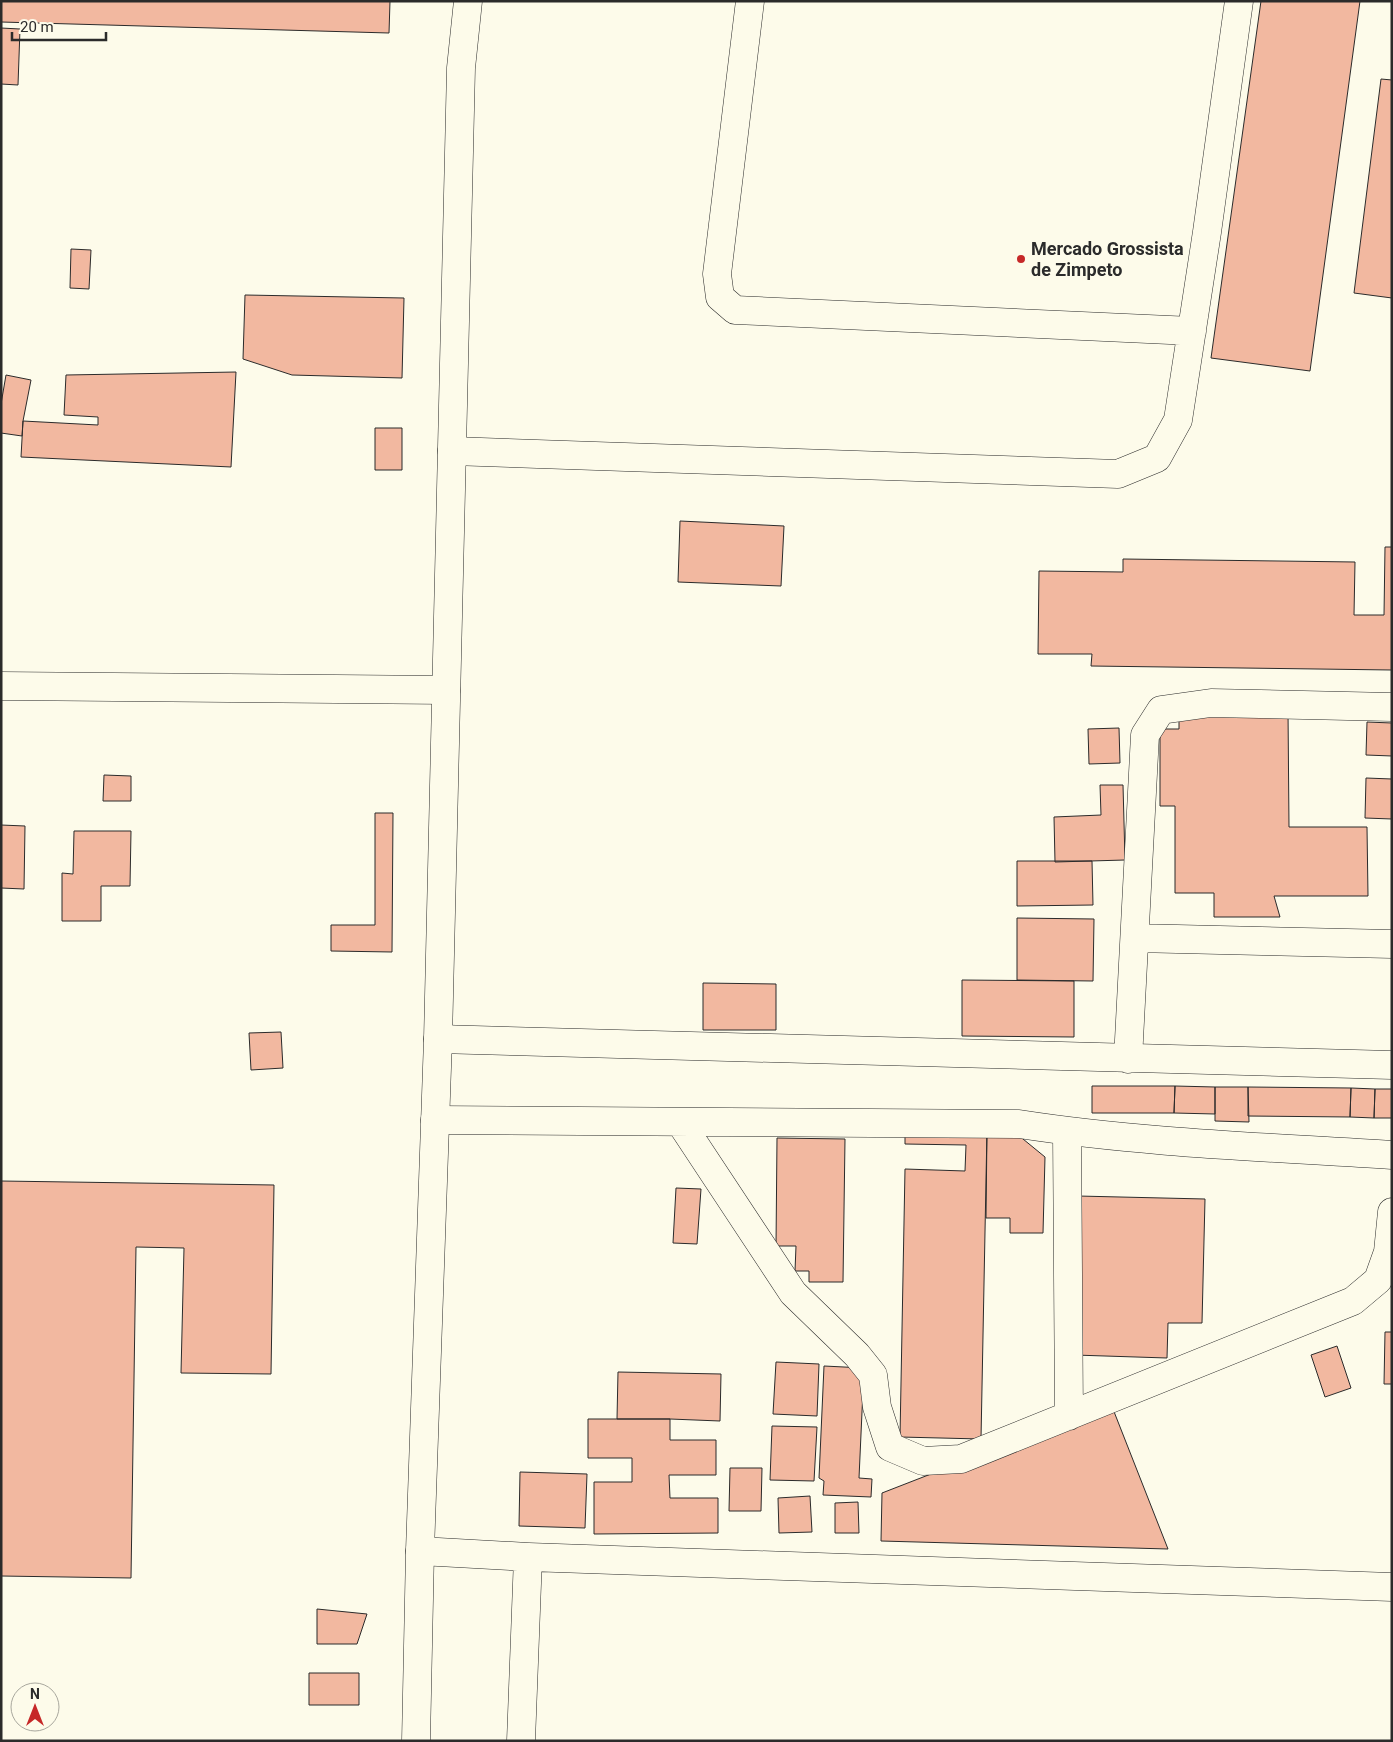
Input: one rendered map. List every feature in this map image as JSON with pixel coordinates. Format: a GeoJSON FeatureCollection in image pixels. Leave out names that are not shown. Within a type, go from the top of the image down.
{"type":"FeatureCollection","features":[{"type":"Feature","properties":{"kind":"main road"},"geometry":{"type":"LineString","coordinates":[[416,1741],[420,1551],[438,1038],[461,68],[468,1]]}},
{"type":"Feature","properties":{"kind":"main road"},"geometry":{"type":"LineString","coordinates":[[750,1],[717,274],[720,297],[735,310],[1192,330]]}},
{"type":"Feature","properties":{"kind":"main road"},"geometry":{"type":"LineString","coordinates":[[452,451],[1118,474],[1157,458],[1178,420],[1239,1]]}},
{"type":"Feature","properties":{"kind":"main road"},"geometry":{"type":"LineString","coordinates":[[1,686],[446,690]]}},
{"type":"Feature","properties":{"kind":"main road"},"geometry":{"type":"LineString","coordinates":[[1128,1059],[1145,735],[1161,710],[1211,703],[1392,707]]}},
{"type":"Feature","properties":{"kind":"main road"},"geometry":{"type":"LineString","coordinates":[[1135,938],[1392,944]]}},
{"type":"Feature","properties":{"kind":"main road"},"geometry":{"type":"LineString","coordinates":[[438,1038],[1392,1065]]}},
{"type":"Feature","properties":{"kind":"main road"},"geometry":{"type":"LineString","coordinates":[[435,1120],[1019,1124],[1067,1132],[1159,1141],[1392,1154]]}},
{"type":"Feature","properties":{"kind":"main road"},"geometry":{"type":"LineString","coordinates":[[680,1122],[793,1293],[857,1355],[873,1375],[877,1407],[890,1447],[923,1461],[961,1459],[1353,1301],[1378,1280],[1388,1252],[1392,1212]]}},
{"type":"Feature","properties":{"kind":"main road"},"geometry":{"type":"LineString","coordinates":[[1067,1132],[1069,1416]]}},
{"type":"Feature","properties":{"kind":"main road"},"geometry":{"type":"LineString","coordinates":[[420,1551],[528,1557],[1392,1587]]}},
{"type":"Feature","properties":{"kind":"main road"},"geometry":{"type":"LineString","coordinates":[[521,1741],[528,1557]]}},
{"type":"Feature","properties":{"kind":"building"},"geometry":{"type":"Polygon","coordinates":[[[1,1],[390,1],[389,33],[1,22],[1,1]]]}},
{"type":"Feature","properties":{"kind":"building"},"geometry":{"type":"Polygon","coordinates":[[[1261,1],[1360,1],[1310,371],[1211,358],[1261,1]]]}},
{"type":"Feature","properties":{"kind":"building"},"geometry":{"type":"Polygon","coordinates":[[[1,28],[20,29],[18,85],[1,84],[1,28]]]}},
{"type":"Feature","properties":{"kind":"building"},"geometry":{"type":"Polygon","coordinates":[[[1381,79],[1392,80],[1392,298],[1354,293],[1381,79]]]}},
{"type":"Feature","properties":{"kind":"building"},"geometry":{"type":"Polygon","coordinates":[[[71,249],[91,250],[89,289],[70,288],[71,249]]]}},
{"type":"Feature","properties":{"kind":"building"},"geometry":{"type":"Polygon","coordinates":[[[245,295],[404,298],[402,378],[292,375],[243,359],[245,295]]]}},
{"type":"Feature","properties":{"kind":"building"},"geometry":{"type":"Polygon","coordinates":[[[236,372],[231,467],[21,457],[23,421],[98,425],[98,417],[64,415],[66,375],[236,372]]]}},
{"type":"Feature","properties":{"kind":"building"},"geometry":{"type":"Polygon","coordinates":[[[6,375],[31,380],[22,436],[1,433],[1,404],[6,375]]]}},
{"type":"Feature","properties":{"kind":"building"},"geometry":{"type":"Polygon","coordinates":[[[375,428],[402,428],[402,470],[375,470],[375,428]]]}},
{"type":"Feature","properties":{"kind":"building"},"geometry":{"type":"Polygon","coordinates":[[[680,521],[784,526],[781,586],[678,582],[680,521]]]}},
{"type":"Feature","properties":{"kind":"building"},"geometry":{"type":"Polygon","coordinates":[[[1385,547],[1392,547],[1392,670],[1091,666],[1092,654],[1038,654],[1039,571],[1123,572],[1123,559],[1355,562],[1354,615],[1384,615],[1385,547]]]}},
{"type":"Feature","properties":{"kind":"building"},"geometry":{"type":"Polygon","coordinates":[[[1179,710],[1288,710],[1289,827],[1367,827],[1368,896],[1274,896],[1280,917],[1214,917],[1214,893],[1175,893],[1175,806],[1160,806],[1160,729],[1179,729],[1179,710]]]}},
{"type":"Feature","properties":{"kind":"building"},"geometry":{"type":"Polygon","coordinates":[[[1367,722],[1392,723],[1392,756],[1366,755],[1367,722]]]}},
{"type":"Feature","properties":{"kind":"building"},"geometry":{"type":"Polygon","coordinates":[[[1119,728],[1120,763],[1089,764],[1088,729],[1119,728]]]}},
{"type":"Feature","properties":{"kind":"building"},"geometry":{"type":"Polygon","coordinates":[[[104,775],[131,776],[131,801],[103,801],[104,775]]]}},
{"type":"Feature","properties":{"kind":"building"},"geometry":{"type":"Polygon","coordinates":[[[1366,778],[1392,779],[1392,819],[1365,818],[1366,778]]]}},
{"type":"Feature","properties":{"kind":"building"},"geometry":{"type":"Polygon","coordinates":[[[1100,785],[1123,785],[1125,860],[1055,862],[1054,817],[1101,815],[1100,785]]]}},
{"type":"Feature","properties":{"kind":"building"},"geometry":{"type":"Polygon","coordinates":[[[375,813],[393,813],[392,952],[331,951],[331,925],[375,925],[375,813]]]}},
{"type":"Feature","properties":{"kind":"building"},"geometry":{"type":"Polygon","coordinates":[[[1,825],[25,826],[24,889],[1,888],[1,825]]]}},
{"type":"Feature","properties":{"kind":"building"},"geometry":{"type":"Polygon","coordinates":[[[74,831],[131,831],[130,886],[101,886],[101,921],[62,921],[62,873],[73,874],[74,831]]]}},
{"type":"Feature","properties":{"kind":"building"},"geometry":{"type":"Polygon","coordinates":[[[1017,861],[1092,861],[1093,905],[1017,906],[1017,861]]]}},
{"type":"Feature","properties":{"kind":"building"},"geometry":{"type":"Polygon","coordinates":[[[1017,918],[1094,919],[1093,981],[1017,980],[1017,918]]]}},
{"type":"Feature","properties":{"kind":"building"},"geometry":{"type":"Polygon","coordinates":[[[962,980],[1074,981],[1074,1037],[962,1036],[962,980]]]}},
{"type":"Feature","properties":{"kind":"building"},"geometry":{"type":"Polygon","coordinates":[[[703,983],[776,984],[776,1030],[703,1030],[703,983]]]}},
{"type":"Feature","properties":{"kind":"building"},"geometry":{"type":"Polygon","coordinates":[[[281,1032],[283,1068],[251,1070],[249,1033],[281,1032]]]}},
{"type":"Feature","properties":{"kind":"building"},"geometry":{"type":"Polygon","coordinates":[[[1092,1086],[1175,1086],[1174,1113],[1092,1113],[1092,1086]]]}},
{"type":"Feature","properties":{"kind":"building"},"geometry":{"type":"Polygon","coordinates":[[[1175,1086],[1215,1087],[1215,1114],[1174,1113],[1175,1086]]]}},
{"type":"Feature","properties":{"kind":"building"},"geometry":{"type":"Polygon","coordinates":[[[1215,1087],[1248,1087],[1249,1122],[1215,1121],[1215,1087]]]}},
{"type":"Feature","properties":{"kind":"building"},"geometry":{"type":"Polygon","coordinates":[[[1248,1087],[1351,1088],[1350,1117],[1248,1116],[1248,1087]]]}},
{"type":"Feature","properties":{"kind":"building"},"geometry":{"type":"Polygon","coordinates":[[[1351,1088],[1375,1089],[1374,1118],[1350,1117],[1351,1088]]]}},
{"type":"Feature","properties":{"kind":"building"},"geometry":{"type":"Polygon","coordinates":[[[1375,1089],[1392,1089],[1392,1118],[1374,1118],[1375,1089]]]}},
{"type":"Feature","properties":{"kind":"building"},"geometry":{"type":"Polygon","coordinates":[[[905,1127],[987,1129],[981,1439],[900,1437],[905,1169],[965,1171],[966,1145],[905,1144],[905,1127]]]}},
{"type":"Feature","properties":{"kind":"building"},"geometry":{"type":"Polygon","coordinates":[[[987,1129],[1012,1130],[1045,1157],[1043,1233],[1010,1233],[1010,1218],[986,1218],[987,1129]]]}},
{"type":"Feature","properties":{"kind":"building"},"geometry":{"type":"Polygon","coordinates":[[[777,1138],[845,1139],[843,1282],[809,1282],[809,1271],[795,1271],[796,1246],[776,1246],[777,1138]]]}},
{"type":"Feature","properties":{"kind":"building"},"geometry":{"type":"Polygon","coordinates":[[[1,1181],[274,1185],[271,1374],[181,1373],[184,1248],[136,1247],[131,1578],[1,1576],[1,1181]]]}},
{"type":"Feature","properties":{"kind":"building"},"geometry":{"type":"Polygon","coordinates":[[[676,1188],[701,1189],[697,1244],[673,1243],[676,1188]]]}},
{"type":"Feature","properties":{"kind":"building"},"geometry":{"type":"Polygon","coordinates":[[[1078,1196],[1205,1199],[1202,1323],[1168,1323],[1167,1358],[1074,1355],[1078,1196]]]}},
{"type":"Feature","properties":{"kind":"building"},"geometry":{"type":"Polygon","coordinates":[[[1385,1332],[1392,1332],[1392,1384],[1384,1384],[1385,1332]]]}},
{"type":"Feature","properties":{"kind":"building"},"geometry":{"type":"Polygon","coordinates":[[[1337,1346],[1351,1388],[1325,1397],[1311,1355],[1337,1346]]]}},
{"type":"Feature","properties":{"kind":"building"},"geometry":{"type":"Polygon","coordinates":[[[776,1362],[819,1364],[817,1416],[773,1414],[776,1362]]]}},
{"type":"Feature","properties":{"kind":"building"},"geometry":{"type":"Polygon","coordinates":[[[824,1366],[864,1368],[859,1478],[872,1479],[871,1497],[823,1495],[824,1481],[819,1478],[824,1366]]]}},
{"type":"Feature","properties":{"kind":"building"},"geometry":{"type":"Polygon","coordinates":[[[618,1372],[721,1374],[720,1421],[617,1419],[618,1372]]]}},
{"type":"Feature","properties":{"kind":"building"},"geometry":{"type":"Polygon","coordinates":[[[1111,1404],[1168,1549],[881,1541],[882,1493],[1111,1404]]]}},
{"type":"Feature","properties":{"kind":"building"},"geometry":{"type":"Polygon","coordinates":[[[588,1419],[670,1419],[670,1440],[716,1440],[716,1475],[669,1475],[670,1498],[718,1498],[718,1533],[594,1534],[594,1482],[632,1482],[632,1458],[588,1458],[588,1419]]]}},
{"type":"Feature","properties":{"kind":"building"},"geometry":{"type":"Polygon","coordinates":[[[772,1426],[817,1427],[814,1481],[770,1480],[772,1426]]]}},
{"type":"Feature","properties":{"kind":"building"},"geometry":{"type":"Polygon","coordinates":[[[730,1468],[762,1468],[761,1511],[729,1511],[730,1468]]]}},
{"type":"Feature","properties":{"kind":"building"},"geometry":{"type":"Polygon","coordinates":[[[520,1472],[587,1474],[585,1528],[519,1526],[520,1472]]]}},
{"type":"Feature","properties":{"kind":"building"},"geometry":{"type":"Polygon","coordinates":[[[810,1496],[812,1532],[779,1533],[778,1498],[810,1496]]]}},
{"type":"Feature","properties":{"kind":"building"},"geometry":{"type":"Polygon","coordinates":[[[858,1502],[859,1533],[835,1533],[835,1503],[858,1502]]]}},
{"type":"Feature","properties":{"kind":"building"},"geometry":{"type":"Polygon","coordinates":[[[317,1609],[367,1614],[357,1644],[317,1644],[317,1609]]]}},
{"type":"Feature","properties":{"kind":"building"},"geometry":{"type":"Polygon","coordinates":[[[309,1673],[359,1673],[359,1705],[309,1705],[309,1673]]]}},
{"type":"Feature","properties":{"kind":"place","name":"Mercado Grossista de Zimpeto"},"geometry":{"type":"Point","coordinates":[1021,259]}}]}
